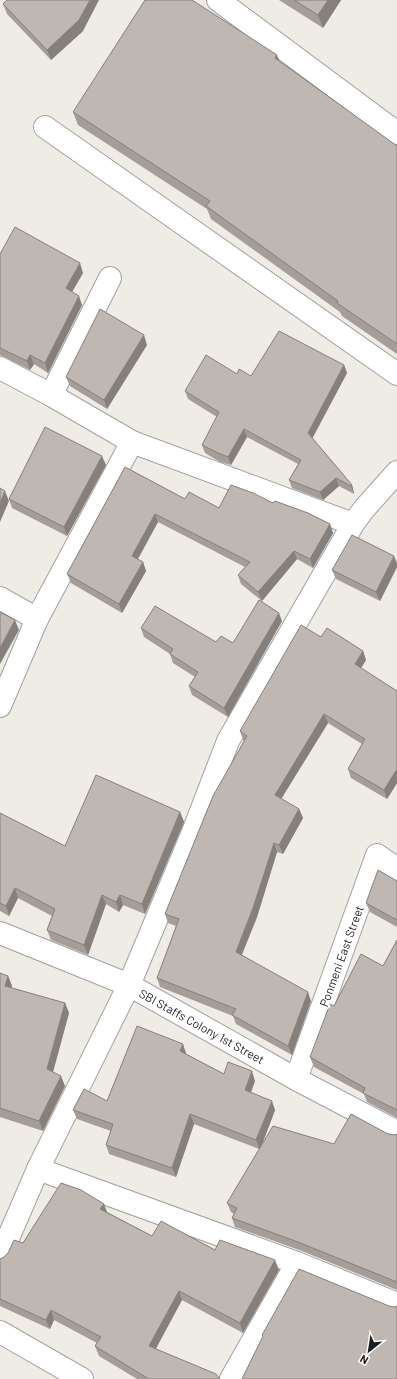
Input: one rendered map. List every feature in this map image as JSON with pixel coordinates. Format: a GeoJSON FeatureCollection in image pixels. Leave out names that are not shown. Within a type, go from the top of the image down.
{"type":"FeatureCollection","features":[{"type":"Feature","properties":{"kind":"street"},"geometry":{"type":"LineString","coordinates":[[218,0],[397,133]]}},
{"type":"Feature","properties":{"kind":"street"},"geometry":{"type":"LineString","coordinates":[[45,127],[397,374]]}},
{"type":"Feature","properties":{"kind":"street"},"geometry":{"type":"LineString","coordinates":[[51,395],[110,278]]}},
{"type":"Feature","properties":{"kind":"street"},"geometry":{"type":"LineString","coordinates":[[0,368],[51,395],[132,442],[353,524]]}},
{"type":"Feature","properties":{"kind":"street"},"geometry":{"type":"LineString","coordinates":[[0,706],[37,619],[132,442]]}},
{"type":"Feature","properties":{"kind":"street"},"geometry":{"type":"LineString","coordinates":[[0,1257],[38,1169],[129,985],[193,832],[228,741],[353,524],[364,509],[397,472]]}},
{"type":"Feature","properties":{"kind":"street"},"geometry":{"type":"LineString","coordinates":[[0,598],[37,619]]}},
{"type":"Feature","properties":{"kind":"street","name":"Ponmeni East Street"},"geometry":{"type":"LineString","coordinates":[[296,1079],[377,855],[397,869]]}},
{"type":"Feature","properties":{"kind":"street","name":"SBI Staffs Colony 1st Street"},"geometry":{"type":"LineString","coordinates":[[0,933],[129,985],[296,1079],[397,1132]]}},
{"type":"Feature","properties":{"kind":"street"},"geometry":{"type":"LineString","coordinates":[[38,1169],[297,1263],[397,1304]]}},
{"type":"Feature","properties":{"kind":"street"},"geometry":{"type":"LineString","coordinates":[[231,1379],[297,1263]]}},
{"type":"Feature","properties":{"kind":"street"},"geometry":{"type":"LineString","coordinates":[[0,1332],[82,1379]]}},
{"type":"Feature","properties":{"kind":"building"},"geometry":{"type":"Polygon","coordinates":[[[7,0],[90,0],[79,20],[47,50],[3,4],[7,0]]]}},
{"type":"Feature","properties":{"kind":"building"},"geometry":{"type":"Polygon","coordinates":[[[145,0],[192,0],[277,55],[275,58],[397,146],[397,344],[337,303],[338,301],[206,206],[210,201],[73,112],[145,0]]]}},
{"type":"Feature","properties":{"kind":"building"},"geometry":{"type":"Polygon","coordinates":[[[294,0],[328,0],[318,15],[294,0]]]}},
{"type":"Feature","properties":{"kind":"building"},"geometry":{"type":"Polygon","coordinates":[[[15,227],[80,263],[66,288],[79,296],[45,363],[30,355],[27,361],[0,348],[0,254],[15,227]]]}},
{"type":"Feature","properties":{"kind":"building"},"geometry":{"type":"Polygon","coordinates":[[[100,309],[144,335],[104,400],[66,377],[100,309]]]}},
{"type":"Feature","properties":{"kind":"building"},"geometry":{"type":"Polygon","coordinates":[[[279,331],[344,365],[308,433],[352,485],[351,486],[336,478],[320,492],[289,480],[301,460],[244,429],[228,457],[202,445],[219,412],[185,391],[206,355],[237,374],[239,369],[251,376],[279,331]]]}},
{"type":"Feature","properties":{"kind":"building"},"geometry":{"type":"Polygon","coordinates":[[[45,427],[102,456],[64,527],[9,499],[45,427]]]}},
{"type":"Feature","properties":{"kind":"building"},"geometry":{"type":"Polygon","coordinates":[[[125,467],[185,499],[189,492],[219,508],[231,485],[253,493],[273,503],[275,501],[308,513],[330,524],[310,559],[294,551],[258,592],[238,575],[250,562],[155,514],[132,556],[143,562],[119,604],[67,574],[125,467]]]}},
{"type":"Feature","properties":{"kind":"building"},"geometry":{"type":"Polygon","coordinates":[[[0,488],[5,491],[0,503],[0,488]]]}},
{"type":"Feature","properties":{"kind":"building"},"geometry":{"type":"Polygon","coordinates":[[[352,535],[394,556],[376,592],[332,570],[352,535]]]}},
{"type":"Feature","properties":{"kind":"building"},"geometry":{"type":"Polygon","coordinates":[[[259,600],[279,613],[224,708],[189,686],[198,672],[170,654],[173,649],[141,628],[155,606],[216,642],[221,636],[233,643],[259,600]]]}},
{"type":"Feature","properties":{"kind":"building"},"geometry":{"type":"Polygon","coordinates":[[[0,612],[15,620],[0,648],[0,612]]]}},
{"type":"Feature","properties":{"kind":"building"},"geometry":{"type":"Polygon","coordinates":[[[301,625],[321,637],[327,628],[363,651],[355,664],[397,691],[397,769],[384,790],[348,769],[365,739],[324,714],[275,795],[299,809],[279,845],[274,843],[253,908],[236,952],[308,992],[288,1046],[232,1015],[236,1009],[157,978],[179,919],[165,914],[213,796],[247,736],[240,731],[301,625]]]}},
{"type":"Feature","properties":{"kind":"building"},"geometry":{"type":"Polygon","coordinates":[[[96,775],[180,812],[142,904],[120,895],[116,902],[102,895],[84,945],[47,930],[55,909],[15,888],[6,906],[0,903],[0,813],[65,846],[96,775]]]}},
{"type":"Feature","properties":{"kind":"building"},"geometry":{"type":"Polygon","coordinates":[[[378,870],[397,881],[397,920],[366,903],[378,870]]]}},
{"type":"Feature","properties":{"kind":"building"},"geometry":{"type":"Polygon","coordinates":[[[397,940],[397,1110],[363,1093],[365,1088],[310,1057],[330,1004],[334,1006],[361,954],[383,966],[397,940]]]}},
{"type":"Feature","properties":{"kind":"building"},"geometry":{"type":"Polygon","coordinates":[[[0,973],[8,976],[5,986],[65,1003],[47,1069],[61,1076],[39,1121],[0,1108],[0,973]]]}},
{"type":"Feature","properties":{"kind":"building"},"geometry":{"type":"Polygon","coordinates":[[[137,1026],[183,1044],[180,1051],[224,1074],[228,1062],[252,1071],[245,1090],[272,1101],[256,1140],[190,1114],[172,1168],[106,1145],[113,1124],[73,1110],[84,1089],[107,1101],[137,1026]]]}},
{"type":"Feature","properties":{"kind":"building"},"geometry":{"type":"Polygon","coordinates":[[[351,1114],[388,1134],[397,1134],[397,1282],[298,1242],[232,1218],[237,1208],[227,1203],[273,1126],[334,1144],[351,1114]]]}},
{"type":"Feature","properties":{"kind":"building"},"geometry":{"type":"Polygon","coordinates":[[[61,1183],[81,1190],[104,1204],[100,1209],[152,1236],[161,1221],[215,1250],[220,1240],[275,1260],[240,1323],[179,1291],[149,1346],[216,1374],[220,1379],[149,1379],[95,1346],[101,1337],[51,1310],[46,1320],[0,1299],[0,1259],[8,1253],[14,1240],[23,1243],[61,1183]]]}},
{"type":"Feature","properties":{"kind":"building"},"geometry":{"type":"Polygon","coordinates":[[[299,1269],[389,1306],[397,1306],[397,1379],[242,1379],[263,1336],[262,1335],[299,1269]]]}}]}
